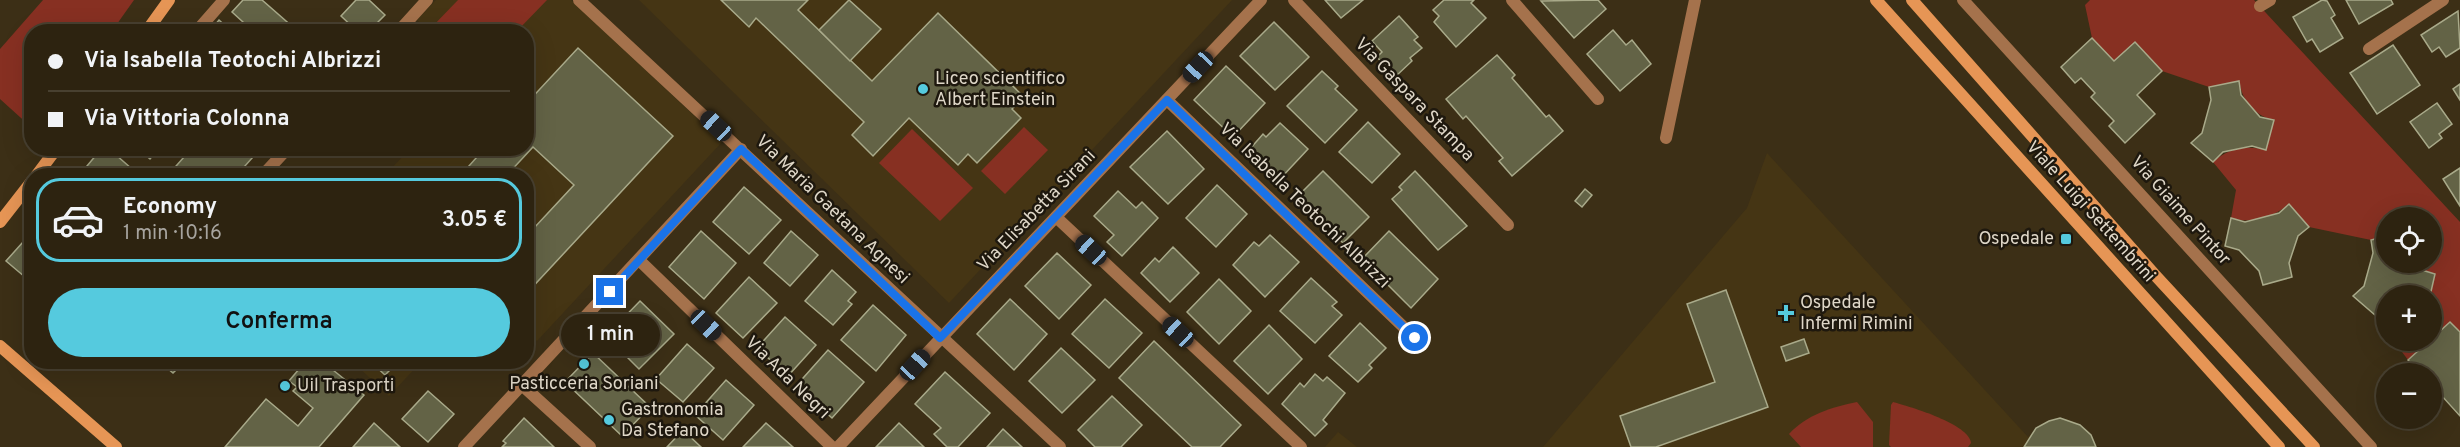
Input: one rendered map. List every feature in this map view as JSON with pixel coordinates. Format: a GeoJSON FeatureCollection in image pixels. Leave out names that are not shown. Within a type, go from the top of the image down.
{"type":"FeatureCollection","features":[{"type":"Feature","properties":{"kind":"main road"},"geometry":{"type":"LineString","coordinates":[[152,24],[169,0]]}},
{"type":"Feature","properties":{"kind":"main road","name":"Viale Luigi Settembrini"},"geometry":{"type":"LineString","coordinates":[[1876,0],[2279,447]]}},
{"type":"Feature","properties":{"kind":"main road","name":"Viale Luigi Settembrini"},"geometry":{"type":"LineString","coordinates":[[1912,0],[2154,274],[2314,447]]}},
{"type":"Feature","properties":{"kind":"main road"},"geometry":{"type":"LineString","coordinates":[[0,222],[24,192]]}},
{"type":"Feature","properties":{"kind":"main road"},"geometry":{"type":"LineString","coordinates":[[0,346],[24,367]]}},
{"type":"Feature","properties":{"kind":"main road"},"geometry":{"type":"LineString","coordinates":[[26,369],[116,447]]}},
{"type":"Feature","properties":{"kind":"street"},"geometry":{"type":"LineString","coordinates":[[203,24],[224,0]]}},
{"type":"Feature","properties":{"kind":"street"},"geometry":{"type":"LineString","coordinates":[[405,24],[427,0]]}},
{"type":"Feature","properties":{"kind":"street","name":"Via Maria Gaetana Agnesi"},"geometry":{"type":"LineString","coordinates":[[579,0],[1059,447]]}},
{"type":"Feature","properties":{"kind":"street","name":"Via Elisabetta Sirani"},"geometry":{"type":"LineString","coordinates":[[838,447],[1261,0]]}},
{"type":"Feature","properties":{"kind":"street","name":"Via Gaspara Stampa"},"geometry":{"type":"LineString","coordinates":[[1294,0],[1508,225]]}},
{"type":"Feature","properties":{"kind":"street"},"geometry":{"type":"LineString","coordinates":[[1512,0],[1598,99]]}},
{"type":"Feature","properties":{"kind":"street"},"geometry":{"type":"LineString","coordinates":[[1666,138],[1695,0]]}},
{"type":"Feature","properties":{"kind":"street","name":"Via Giaime Pintor"},"geometry":{"type":"LineString","coordinates":[[1964,0],[2371,447]]}},
{"type":"Feature","properties":{"kind":"street"},"geometry":{"type":"LineString","coordinates":[[2369,49],[2443,0]]}},
{"type":"Feature","properties":{"kind":"street","name":"Via Isabella Teotochi Albrizzi"},"geometry":{"type":"LineString","coordinates":[[1167,100],[1415,338]]}},
{"type":"Feature","properties":{"kind":"street"},"geometry":{"type":"LineString","coordinates":[[464,447],[741,149]]}},
{"type":"Feature","properties":{"kind":"street"},"geometry":{"type":"LineString","coordinates":[[269,168],[281,156]]}},
{"type":"Feature","properties":{"kind":"street"},"geometry":{"type":"LineString","coordinates":[[1056,218],[1301,447]]}},
{"type":"Feature","properties":{"kind":"street","name":"Via Ada Negri"},"geometry":{"type":"LineString","coordinates":[[639,260],[832,447]]}},
{"type":"Feature","properties":{"kind":"street"},"geometry":{"type":"LineString","coordinates":[[523,386],[590,447]]}},
{"type":"Feature","properties":{"kind":"shaded area"},"geometry":{"type":"Polygon","coordinates":[[[43,0],[134,0],[117,24],[24,24],[24,121],[0,99],[0,49],[43,0]]]}},
{"type":"Feature","properties":{"kind":"shaded area"},"geometry":{"type":"Polygon","coordinates":[[[436,0],[571,0],[722,142],[537,341],[534,338],[534,168],[392,168],[403,156],[534,156],[534,24],[421,24],[417,20],[436,0]]]}},
{"type":"Feature","properties":{"kind":"shaded area"},"geometry":{"type":"Polygon","coordinates":[[[458,0],[547,0],[524,24],[435,24],[458,0]]]}},
{"type":"Feature","properties":{"kind":"shaded area"},"geometry":{"type":"Polygon","coordinates":[[[639,0],[1232,0],[949,303],[639,0]]]}},
{"type":"Feature","properties":{"kind":"shaded area"},"geometry":{"type":"Polygon","coordinates":[[[2090,0],[2254,0],[2460,222],[2460,332],[2450,322],[2442,330],[2442,285],[2432,285],[2435,274],[2432,273],[2442,273],[2442,207],[2376,207],[2376,239],[2371,240],[2309,227],[2289,204],[2276,213],[2254,220],[2231,218],[2236,190],[2213,162],[2238,149],[2266,150],[2273,120],[2266,118],[2250,106],[2239,81],[2209,87],[2162,71],[2135,42],[2114,61],[2092,38],[2085,5],[2090,0]]]}},
{"type":"Feature","properties":{"kind":"shaded area"},"geometry":{"type":"Polygon","coordinates":[[[1024,127],[1048,150],[1005,194],[981,171],[1024,127]]]}},
{"type":"Feature","properties":{"kind":"shaded area"},"geometry":{"type":"Polygon","coordinates":[[[912,129],[973,188],[940,221],[879,163],[912,129]]]}},
{"type":"Feature","properties":{"kind":"shaded area","name":"Ospedale Infermi Rimini"},"geometry":{"type":"Polygon","coordinates":[[[1767,153],[2028,437],[2042,424],[2055,419],[2067,419],[2086,430],[2096,447],[1543,447],[1747,208],[1767,153]]]}},
{"type":"Feature","properties":{"kind":"shaded area"},"geometry":{"type":"Polygon","coordinates":[[[2401,351],[2418,351],[2408,360],[2401,351]]]}},
{"type":"Feature","properties":{"kind":"shaded area"},"geometry":{"type":"Polygon","coordinates":[[[360,369],[414,369],[389,396],[360,369]]]}},
{"type":"Feature","properties":{"kind":"shaded area"},"geometry":{"type":"Polygon","coordinates":[[[1857,402],[1873,422],[1873,447],[1801,447],[1789,434],[1803,422],[1820,413],[1857,402]]]}},
{"type":"Feature","properties":{"kind":"shaded area"},"geometry":{"type":"Polygon","coordinates":[[[1893,402],[1950,423],[1968,436],[1971,443],[1968,447],[1891,447],[1889,445],[1893,402]]]}},
{"type":"Feature","properties":{"kind":"shaded area"},"geometry":{"type":"Polygon","coordinates":[[[1338,432],[1357,447],[1325,447],[1338,432]]]}},
{"type":"Feature","properties":{"kind":"building"},"geometry":{"type":"Polygon","coordinates":[[[243,0],[262,0],[289,24],[245,24],[232,12],[243,0]]]}},
{"type":"Feature","properties":{"kind":"building"},"geometry":{"type":"Polygon","coordinates":[[[356,0],[369,0],[385,15],[376,24],[350,24],[341,16],[356,0]]]}},
{"type":"Feature","properties":{"kind":"building","name":"Liceo scientifico Albert Einstein"},"geometry":{"type":"Polygon","coordinates":[[[721,0],[808,0],[798,10],[872,81],[938,13],[1024,97],[1012,109],[1021,118],[977,163],[968,154],[958,165],[909,118],[873,156],[852,135],[864,122],[756,18],[749,27],[721,0]]]}},
{"type":"Feature","properties":{"kind":"building"},"geometry":{"type":"Polygon","coordinates":[[[849,0],[881,29],[850,61],[819,30],[849,0]]]}},
{"type":"Feature","properties":{"kind":"building"},"geometry":{"type":"Polygon","coordinates":[[[1325,0],[1363,0],[1341,18],[1325,0]]]}},
{"type":"Feature","properties":{"kind":"building"},"geometry":{"type":"Polygon","coordinates":[[[1444,0],[1474,0],[1471,3],[1486,18],[1456,47],[1434,22],[1439,16],[1433,10],[1444,0]]]}},
{"type":"Feature","properties":{"kind":"building"},"geometry":{"type":"Polygon","coordinates":[[[1598,0],[1606,9],[1574,38],[1541,1],[1598,0]]]}},
{"type":"Feature","properties":{"kind":"building"},"geometry":{"type":"Polygon","coordinates":[[[2322,0],[2327,1],[2335,15],[2331,18],[2343,38],[2320,52],[2312,39],[2307,42],[2293,17],[2322,0]]]}},
{"type":"Feature","properties":{"kind":"building"},"geometry":{"type":"Polygon","coordinates":[[[2346,0],[2391,0],[2393,4],[2359,24],[2346,0]]]}},
{"type":"Feature","properties":{"kind":"building"},"geometry":{"type":"Polygon","coordinates":[[[2458,11],[2460,48],[2446,57],[2439,47],[2432,52],[2421,35],[2458,11]]]}},
{"type":"Feature","properties":{"kind":"building"},"geometry":{"type":"Polygon","coordinates":[[[1399,16],[1418,37],[1414,40],[1422,48],[1410,58],[1412,61],[1395,77],[1377,57],[1382,52],[1372,41],[1399,16]]]}},
{"type":"Feature","properties":{"kind":"building"},"geometry":{"type":"Polygon","coordinates":[[[1274,22],[1309,57],[1275,90],[1240,56],[1274,22]]]}},
{"type":"Feature","properties":{"kind":"building"},"geometry":{"type":"Polygon","coordinates":[[[1613,30],[1626,45],[1632,40],[1651,64],[1620,91],[1587,54],[1613,30]]]}},
{"type":"Feature","properties":{"kind":"building"},"geometry":{"type":"Polygon","coordinates":[[[2092,38],[2114,61],[2135,42],[2162,71],[2137,95],[2155,114],[2125,143],[2109,126],[2114,121],[2091,97],[2095,93],[2081,78],[2075,83],[2061,67],[2092,38]]]}},
{"type":"Feature","properties":{"kind":"building"},"geometry":{"type":"Polygon","coordinates":[[[2393,45],[2420,85],[2377,114],[2350,73],[2393,45]]]}},
{"type":"Feature","properties":{"kind":"building"},"geometry":{"type":"Polygon","coordinates":[[[578,48],[673,136],[534,285],[534,228],[574,185],[534,148],[534,95],[578,48]]]}},
{"type":"Feature","properties":{"kind":"building"},"geometry":{"type":"Polygon","coordinates":[[[1497,55],[1515,75],[1512,78],[1546,117],[1549,115],[1563,131],[1512,176],[1499,161],[1503,158],[1466,116],[1463,119],[1446,99],[1497,55]]]}},
{"type":"Feature","properties":{"kind":"building"},"geometry":{"type":"Polygon","coordinates":[[[1226,66],[1265,103],[1233,137],[1194,100],[1226,66]]]}},
{"type":"Feature","properties":{"kind":"building"},"geometry":{"type":"Polygon","coordinates":[[[1322,71],[1338,86],[1335,89],[1357,110],[1325,143],[1287,106],[1322,71]]]}},
{"type":"Feature","properties":{"kind":"building"},"geometry":{"type":"Polygon","coordinates":[[[2239,81],[2241,95],[2260,117],[2274,120],[2266,150],[2252,146],[2223,152],[2213,162],[2191,143],[2202,133],[2211,100],[2209,87],[2239,81]]]}},
{"type":"Feature","properties":{"kind":"building"},"geometry":{"type":"Polygon","coordinates":[[[2460,84],[2460,100],[2453,89],[2460,84]]]}},
{"type":"Feature","properties":{"kind":"building"},"geometry":{"type":"Polygon","coordinates":[[[2437,103],[2452,124],[2439,134],[2442,138],[2429,148],[2410,122],[2437,103]]]}},
{"type":"Feature","properties":{"kind":"building"},"geometry":{"type":"Polygon","coordinates":[[[1368,122],[1400,154],[1372,183],[1339,152],[1368,122]]]}},
{"type":"Feature","properties":{"kind":"building"},"geometry":{"type":"Polygon","coordinates":[[[1280,123],[1308,149],[1280,179],[1249,150],[1263,134],[1266,137],[1280,123]]]}},
{"type":"Feature","properties":{"kind":"building"},"geometry":{"type":"Polygon","coordinates":[[[1167,131],[1204,169],[1168,204],[1130,167],[1167,131]]]}},
{"type":"Feature","properties":{"kind":"building"},"geometry":{"type":"Polygon","coordinates":[[[95,156],[117,156],[131,168],[89,168],[87,166],[95,156]]]}},
{"type":"Feature","properties":{"kind":"building"},"geometry":{"type":"Polygon","coordinates":[[[185,156],[254,156],[243,168],[174,168],[185,156]]]}},
{"type":"Feature","properties":{"kind":"building"},"geometry":{"type":"Polygon","coordinates":[[[478,156],[525,156],[513,168],[467,168],[478,156]]]}},
{"type":"Feature","properties":{"kind":"building"},"geometry":{"type":"Polygon","coordinates":[[[2460,168],[2460,206],[2443,179],[2460,168]]]}},
{"type":"Feature","properties":{"kind":"building"},"geometry":{"type":"Polygon","coordinates":[[[1323,171],[1369,217],[1343,243],[1297,197],[1323,171]]]}},
{"type":"Feature","properties":{"kind":"building"},"geometry":{"type":"Polygon","coordinates":[[[1415,171],[1467,226],[1438,250],[1392,199],[1402,190],[1399,187],[1415,171]]]}},
{"type":"Feature","properties":{"kind":"building"},"geometry":{"type":"Polygon","coordinates":[[[1217,185],[1247,214],[1216,247],[1186,218],[1217,185]]]}},
{"type":"Feature","properties":{"kind":"building"},"geometry":{"type":"Polygon","coordinates":[[[744,187],[781,220],[749,254],[713,222],[744,187]]]}},
{"type":"Feature","properties":{"kind":"building"},"geometry":{"type":"Polygon","coordinates":[[[1585,189],[1592,195],[1582,207],[1575,201],[1585,189]]]}},
{"type":"Feature","properties":{"kind":"building"},"geometry":{"type":"Polygon","coordinates":[[[1118,191],[1136,208],[1142,202],[1158,218],[1122,256],[1107,242],[1114,235],[1094,216],[1118,191]]]}},
{"type":"Feature","properties":{"kind":"building"},"geometry":{"type":"Polygon","coordinates":[[[2289,204],[2309,227],[2298,236],[2289,263],[2292,277],[2263,285],[2259,271],[2239,250],[2225,246],[2231,218],[2245,222],[2279,213],[2289,204]]]}},
{"type":"Feature","properties":{"kind":"building"},"geometry":{"type":"Polygon","coordinates":[[[701,231],[736,263],[704,299],[669,267],[701,231]]]}},
{"type":"Feature","properties":{"kind":"building"},"geometry":{"type":"Polygon","coordinates":[[[791,231],[818,255],[790,286],[764,263],[791,231]]]}},
{"type":"Feature","properties":{"kind":"building"},"geometry":{"type":"Polygon","coordinates":[[[1389,231],[1438,279],[1411,308],[1362,259],[1389,231]]]}},
{"type":"Feature","properties":{"kind":"building"},"geometry":{"type":"Polygon","coordinates":[[[1270,235],[1299,262],[1265,297],[1233,265],[1254,242],[1259,246],[1270,235]]]}},
{"type":"Feature","properties":{"kind":"building"},"geometry":{"type":"Polygon","coordinates":[[[2376,239],[2376,273],[2432,273],[2435,274],[2432,285],[2376,285],[2375,315],[2353,296],[2364,286],[2373,253],[2371,240],[2376,239]]]}},
{"type":"Feature","properties":{"kind":"building"},"geometry":{"type":"Polygon","coordinates":[[[24,241],[24,276],[6,261],[24,241]]]}},
{"type":"Feature","properties":{"kind":"building"},"geometry":{"type":"Polygon","coordinates":[[[1173,247],[1199,273],[1170,302],[1141,273],[1155,258],[1159,262],[1173,247]]]}},
{"type":"Feature","properties":{"kind":"building"},"geometry":{"type":"Polygon","coordinates":[[[1057,253],[1091,285],[1059,319],[1025,286],[1057,253]]]}},
{"type":"Feature","properties":{"kind":"building"},"geometry":{"type":"Polygon","coordinates":[[[832,270],[856,292],[848,301],[852,304],[833,325],[805,301],[832,270]]]}},
{"type":"Feature","properties":{"kind":"building"},"geometry":{"type":"Polygon","coordinates":[[[749,277],[777,303],[743,338],[716,313],[749,277]]]}},
{"type":"Feature","properties":{"kind":"building"},"geometry":{"type":"Polygon","coordinates":[[[1311,278],[1337,302],[1332,306],[1342,315],[1315,343],[1280,311],[1311,278]]]}},
{"type":"Feature","properties":{"kind":"building"},"geometry":{"type":"Polygon","coordinates":[[[1219,279],[1251,311],[1219,344],[1187,312],[1219,279]]]}},
{"type":"Feature","properties":{"kind":"building"},"geometry":{"type":"Polygon","coordinates":[[[1726,290],[1768,407],[1656,447],[1631,447],[1620,416],[1715,382],[1687,304],[1726,290]]]}},
{"type":"Feature","properties":{"kind":"building"},"geometry":{"type":"Polygon","coordinates":[[[1010,299],[1047,334],[1014,370],[977,334],[1010,299]]]}},
{"type":"Feature","properties":{"kind":"building"},"geometry":{"type":"Polygon","coordinates":[[[1105,299],[1142,333],[1109,368],[1072,334],[1105,299]]]}},
{"type":"Feature","properties":{"kind":"building"},"geometry":{"type":"Polygon","coordinates":[[[640,301],[674,334],[639,369],[606,336],[640,301]]]}},
{"type":"Feature","properties":{"kind":"building"},"geometry":{"type":"Polygon","coordinates":[[[873,305],[906,335],[876,371],[841,340],[873,305]]]}},
{"type":"Feature","properties":{"kind":"building"},"geometry":{"type":"Polygon","coordinates":[[[785,317],[816,345],[788,376],[757,348],[785,317]]]}},
{"type":"Feature","properties":{"kind":"building"},"geometry":{"type":"Polygon","coordinates":[[[2450,322],[2460,332],[2460,416],[2442,396],[2442,363],[2411,363],[2408,360],[2418,351],[2442,351],[2442,329],[2450,322]]]}},
{"type":"Feature","properties":{"kind":"building"},"geometry":{"type":"Polygon","coordinates":[[[1360,323],[1386,348],[1369,365],[1372,368],[1358,382],[1329,356],[1360,323]]]}},
{"type":"Feature","properties":{"kind":"building"},"geometry":{"type":"Polygon","coordinates":[[[1269,325],[1302,359],[1268,394],[1234,361],[1269,325]]]}},
{"type":"Feature","properties":{"kind":"building"},"geometry":{"type":"Polygon","coordinates":[[[1804,339],[1809,353],[1786,361],[1781,347],[1804,339]]]}},
{"type":"Feature","properties":{"kind":"building"},"geometry":{"type":"Polygon","coordinates":[[[1154,341],[1241,425],[1220,447],[1192,447],[1119,378],[1154,341]]]}},
{"type":"Feature","properties":{"kind":"building"},"geometry":{"type":"Polygon","coordinates":[[[687,344],[714,368],[683,402],[656,379],[687,344]]]}},
{"type":"Feature","properties":{"kind":"building"},"geometry":{"type":"Polygon","coordinates":[[[1061,348],[1095,380],[1062,413],[1029,381],[1061,348]]]}},
{"type":"Feature","properties":{"kind":"building"},"geometry":{"type":"Polygon","coordinates":[[[828,350],[864,382],[832,418],[796,386],[828,350]]]}},
{"type":"Feature","properties":{"kind":"building"},"geometry":{"type":"Polygon","coordinates":[[[593,353],[650,407],[622,436],[565,382],[593,353]]]}},
{"type":"Feature","properties":{"kind":"building"},"geometry":{"type":"Polygon","coordinates":[[[299,369],[332,369],[364,395],[319,447],[225,447],[266,399],[298,426],[313,408],[293,391],[297,387],[289,381],[299,369]]]}},
{"type":"Feature","properties":{"kind":"building"},"geometry":{"type":"Polygon","coordinates":[[[379,369],[391,369],[385,375],[379,369]]]}},
{"type":"Feature","properties":{"kind":"building"},"geometry":{"type":"Polygon","coordinates":[[[945,372],[990,413],[958,447],[947,447],[934,434],[941,428],[915,404],[945,372]]]}},
{"type":"Feature","properties":{"kind":"building"},"geometry":{"type":"Polygon","coordinates":[[[1315,374],[1323,381],[1327,377],[1345,393],[1323,420],[1327,424],[1315,436],[1282,404],[1300,383],[1304,387],[1315,374]]]}},
{"type":"Feature","properties":{"kind":"building"},"geometry":{"type":"Polygon","coordinates":[[[726,380],[754,405],[723,440],[695,415],[726,380]]]}},
{"type":"Feature","properties":{"kind":"building"},"geometry":{"type":"Polygon","coordinates":[[[428,391],[454,414],[428,442],[402,419],[428,391]]]}},
{"type":"Feature","properties":{"kind":"building"},"geometry":{"type":"Polygon","coordinates":[[[1112,396],[1142,425],[1121,447],[1095,447],[1078,430],[1112,396]]]}},
{"type":"Feature","properties":{"kind":"building"},"geometry":{"type":"Polygon","coordinates":[[[524,418],[554,447],[502,447],[506,443],[503,441],[524,418]]]}},
{"type":"Feature","properties":{"kind":"building"},"geometry":{"type":"Polygon","coordinates":[[[2060,418],[2080,425],[2091,435],[2096,447],[2024,447],[2036,428],[2060,418]]]}},
{"type":"Feature","properties":{"kind":"building"},"geometry":{"type":"Polygon","coordinates":[[[374,423],[400,447],[353,447],[374,423]]]}},
{"type":"Feature","properties":{"kind":"building"},"geometry":{"type":"Polygon","coordinates":[[[766,423],[793,447],[743,447],[766,423]]]}},
{"type":"Feature","properties":{"kind":"building"},"geometry":{"type":"Polygon","coordinates":[[[899,423],[924,447],[876,447],[899,423]]]}},
{"type":"Feature","properties":{"kind":"building"},"geometry":{"type":"Polygon","coordinates":[[[1003,429],[1022,447],[987,447],[1003,429]]]}},
{"type":"Feature","properties":{"kind":"building"},"geometry":{"type":"Polygon","coordinates":[[[683,430],[701,447],[667,447],[683,430]]]}},
{"type":"Feature","properties":{"kind":"place","name":"Liceo scientifico Albert Einstein"},"geometry":{"type":"Point","coordinates":[923,89]}},
{"type":"Feature","properties":{"kind":"place","name":"Ospedale"},"geometry":{"type":"Point","coordinates":[2066,239]}},
{"type":"Feature","properties":{"kind":"place","name":"Ospedale Infermi Rimini"},"geometry":{"type":"Point","coordinates":[1786,313]}},
{"type":"Feature","properties":{"kind":"place","name":"Pasticceria Soriani"},"geometry":{"type":"Point","coordinates":[584,364]}},
{"type":"Feature","properties":{"kind":"place","name":"Uil Trasporti"},"geometry":{"type":"Point","coordinates":[285,386]}},
{"type":"Feature","properties":{"kind":"place","name":"Gastronomia Da Stefano"},"geometry":{"type":"Point","coordinates":[609,420]}},
{"type":"Feature","properties":{"kind":"route"},"geometry":{"type":"LineString","coordinates":[[610,292],[741,149],[940,338],[1167,100],[1415,338]]}}]}
